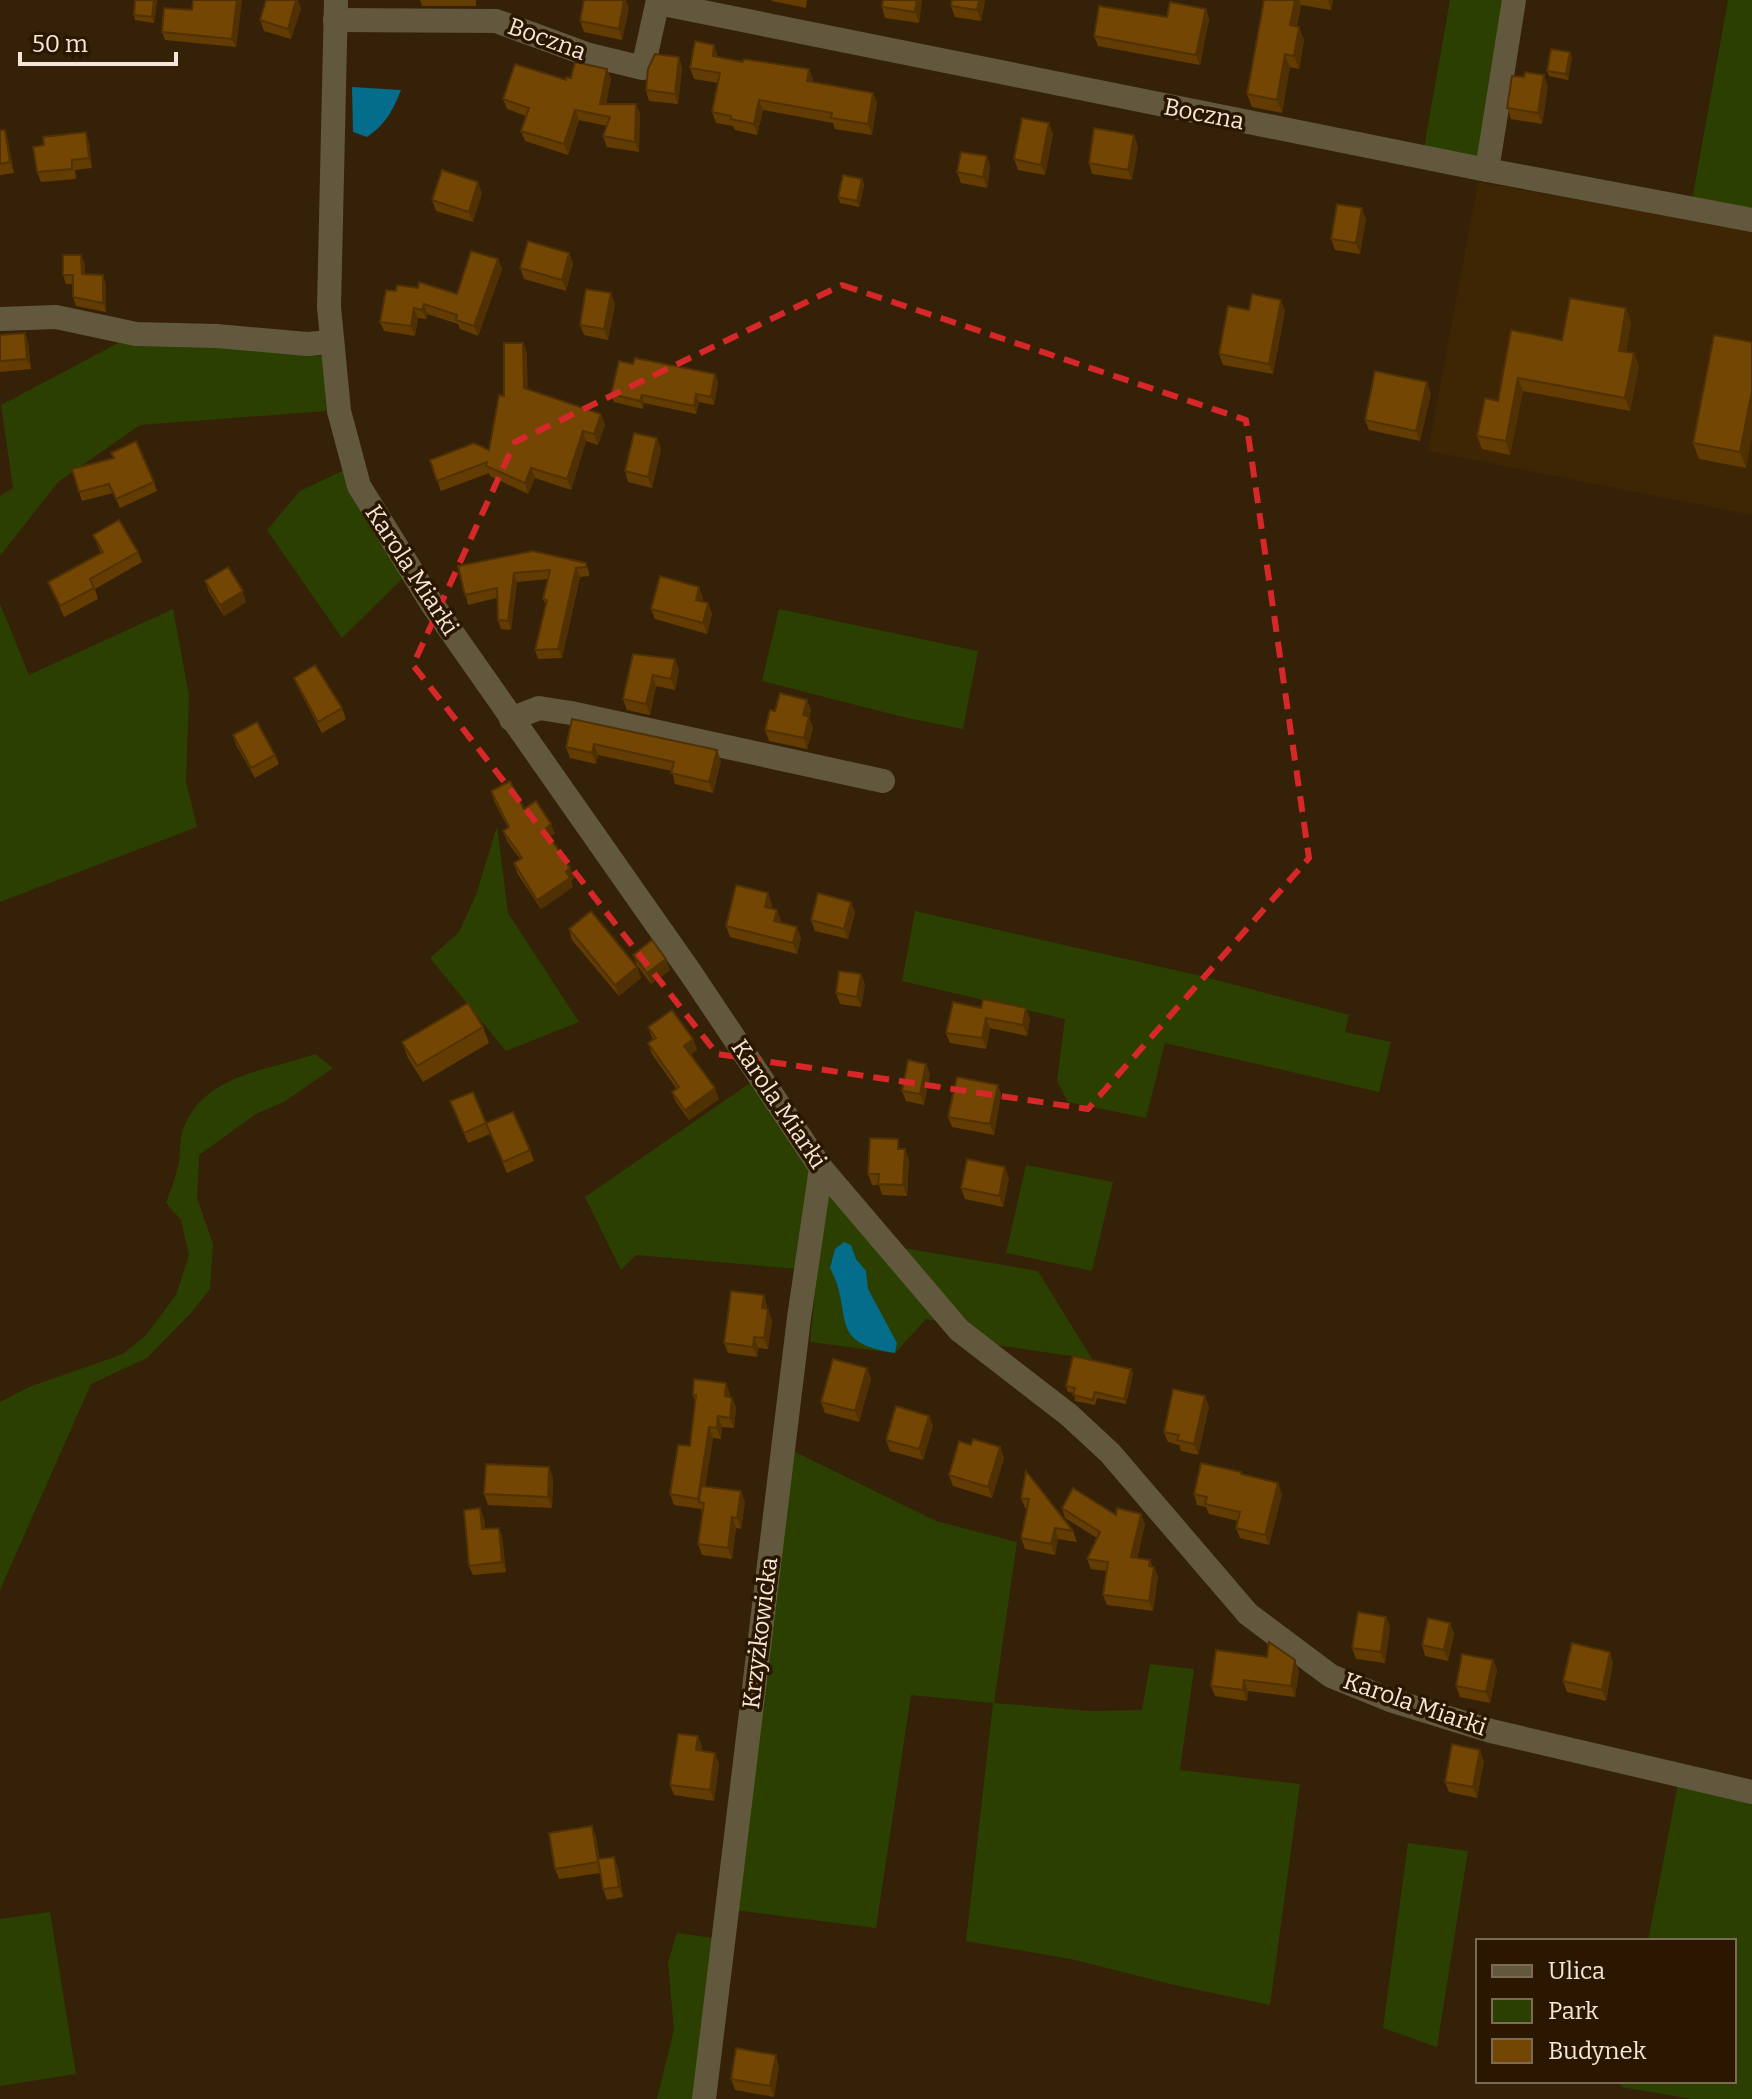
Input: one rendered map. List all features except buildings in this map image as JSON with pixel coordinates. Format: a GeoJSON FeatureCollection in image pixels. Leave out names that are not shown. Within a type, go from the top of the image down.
{"type":"FeatureCollection","features":[{"type":"Feature","properties":{"kind":"street"},"geometry":{"type":"LineString","coordinates":[[1487,170],[1514,0]]}},
{"type":"Feature","properties":{"kind":"street","name":"Boczna"},"geometry":{"type":"LineString","coordinates":[[336,10],[496,21],[589,55],[643,68],[658,2],[1487,170],[1752,220]]}},
{"type":"Feature","properties":{"kind":"street","name":"Karola Miarki"},"geometry":{"type":"LineString","coordinates":[[336,10],[329,307],[339,411],[359,486],[432,604],[690,972],[821,1168],[959,1330],[1110,1453],[1248,1614],[1331,1676],[1390,1700],[1491,1731],[1752,1792]]}},
{"type":"Feature","properties":{"kind":"street"},"geometry":{"type":"LineString","coordinates":[[0,319],[56,317],[136,334],[217,336],[307,344],[332,342]]}},
{"type":"Feature","properties":{"kind":"street"},"geometry":{"type":"LineString","coordinates":[[511,719],[539,708],[571,713],[883,781]]}},
{"type":"Feature","properties":{"kind":"street","name":"Krzyżkowicka"},"geometry":{"type":"LineString","coordinates":[[704,2099],[797,1333],[821,1168]]}},
{"type":"Feature","properties":{"kind":"highlighted area"},"geometry":{"type":"Polygon","coordinates":[[[842,285],[1246,420],[1309,858],[1088,1109],[717,1054],[413,665],[515,442],[842,285]]]}},
{"type":"Feature","properties":{"kind":"shaded area"},"geometry":{"type":"Polygon","coordinates":[[[1478,182],[1752,230],[1752,515],[1428,451],[1478,182]]]}},
{"type":"Feature","properties":{"kind":"green space"},"geometry":{"type":"Polygon","coordinates":[[[1450,0],[1507,0],[1482,160],[1424,148],[1450,0]]]}},
{"type":"Feature","properties":{"kind":"green space"},"geometry":{"type":"Polygon","coordinates":[[[1728,0],[1752,0],[1752,212],[1692,200],[1728,0]]]}},
{"type":"Feature","properties":{"kind":"green space"},"geometry":{"type":"Polygon","coordinates":[[[124,340],[324,356],[326,411],[140,425],[58,482],[0,556],[0,496],[13,488],[1,405],[124,340]]]}},
{"type":"Feature","properties":{"kind":"green space"},"geometry":{"type":"Polygon","coordinates":[[[346,469],[405,576],[342,638],[267,530],[300,491],[346,469]]]}},
{"type":"Feature","properties":{"kind":"green space"},"geometry":{"type":"Polygon","coordinates":[[[0,604],[29,675],[173,609],[189,695],[186,782],[197,827],[0,902],[0,604]]]}},
{"type":"Feature","properties":{"kind":"green space"},"geometry":{"type":"Polygon","coordinates":[[[779,609],[978,651],[963,729],[762,681],[779,609]]]}},
{"type":"Feature","properties":{"kind":"green space"},"geometry":{"type":"Polygon","coordinates":[[[497,826],[508,913],[579,1022],[506,1051],[430,958],[459,932],[476,895],[497,826]]]}},
{"type":"Feature","properties":{"kind":"green space"},"geometry":{"type":"Polygon","coordinates":[[[915,911],[1205,977],[1349,1015],[1345,1032],[1391,1042],[1379,1092],[1165,1043],[1146,1118],[1068,1102],[1057,1081],[1065,1019],[902,981],[915,911]]]}},
{"type":"Feature","properties":{"kind":"green space"},"geometry":{"type":"Polygon","coordinates":[[[315,1054],[333,1068],[284,1102],[256,1114],[199,1155],[197,1198],[213,1244],[210,1289],[147,1358],[91,1384],[0,1590],[0,1402],[29,1387],[123,1354],[146,1335],[176,1295],[189,1255],[181,1220],[166,1203],[178,1167],[181,1137],[189,1116],[202,1100],[235,1079],[315,1054]]]}},
{"type":"Feature","properties":{"kind":"green space"},"geometry":{"type":"Polygon","coordinates":[[[753,1081],[813,1170],[798,1269],[636,1255],[621,1270],[585,1197],[753,1081]]]}},
{"type":"Feature","properties":{"kind":"green space"},"geometry":{"type":"Polygon","coordinates":[[[1026,1165],[1113,1182],[1092,1271],[1006,1253],[1026,1165]]]}},
{"type":"Feature","properties":{"kind":"green space"},"geometry":{"type":"Polygon","coordinates":[[[826,1186],[939,1321],[926,1319],[895,1353],[810,1342],[826,1186]]]}},
{"type":"Feature","properties":{"kind":"green space"},"geometry":{"type":"Polygon","coordinates":[[[898,1247],[1038,1271],[1092,1359],[995,1345],[962,1324],[898,1247]]]}},
{"type":"Feature","properties":{"kind":"green space"},"geometry":{"type":"Polygon","coordinates":[[[791,1450],[936,1521],[1017,1542],[994,1703],[1090,1711],[1142,1710],[1150,1664],[1194,1669],[1180,1770],[1300,1784],[1270,2005],[1071,1959],[966,1941],[993,1703],[911,1695],[876,1928],[734,1910],[791,1450]]]}},
{"type":"Feature","properties":{"kind":"green space"},"geometry":{"type":"Polygon","coordinates":[[[1679,1779],[1752,1797],[1752,2099],[1692,2099],[1621,2087],[1622,2083],[1736,2083],[1736,1939],[1648,1939],[1679,1779]]]}},
{"type":"Feature","properties":{"kind":"green space"},"geometry":{"type":"Polygon","coordinates":[[[1408,1843],[1468,1851],[1437,2047],[1383,2028],[1408,1843]]]}},
{"type":"Feature","properties":{"kind":"green space"},"geometry":{"type":"Polygon","coordinates":[[[50,1912],[76,2074],[0,2086],[0,1919],[50,1912]]]}},
{"type":"Feature","properties":{"kind":"green space"},"geometry":{"type":"Polygon","coordinates":[[[677,1933],[713,1938],[695,2099],[657,2099],[674,2030],[668,1962],[677,1933]]]}},
{"type":"Feature","properties":{"kind":"water"},"geometry":{"type":"Polygon","coordinates":[[[352,87],[401,90],[388,116],[367,137],[353,132],[352,87]]]}},
{"type":"Feature","properties":{"kind":"water"},"geometry":{"type":"Polygon","coordinates":[[[844,1242],[851,1245],[856,1259],[866,1271],[868,1289],[897,1343],[895,1353],[873,1348],[850,1334],[830,1268],[835,1249],[844,1242]]]}}]}
